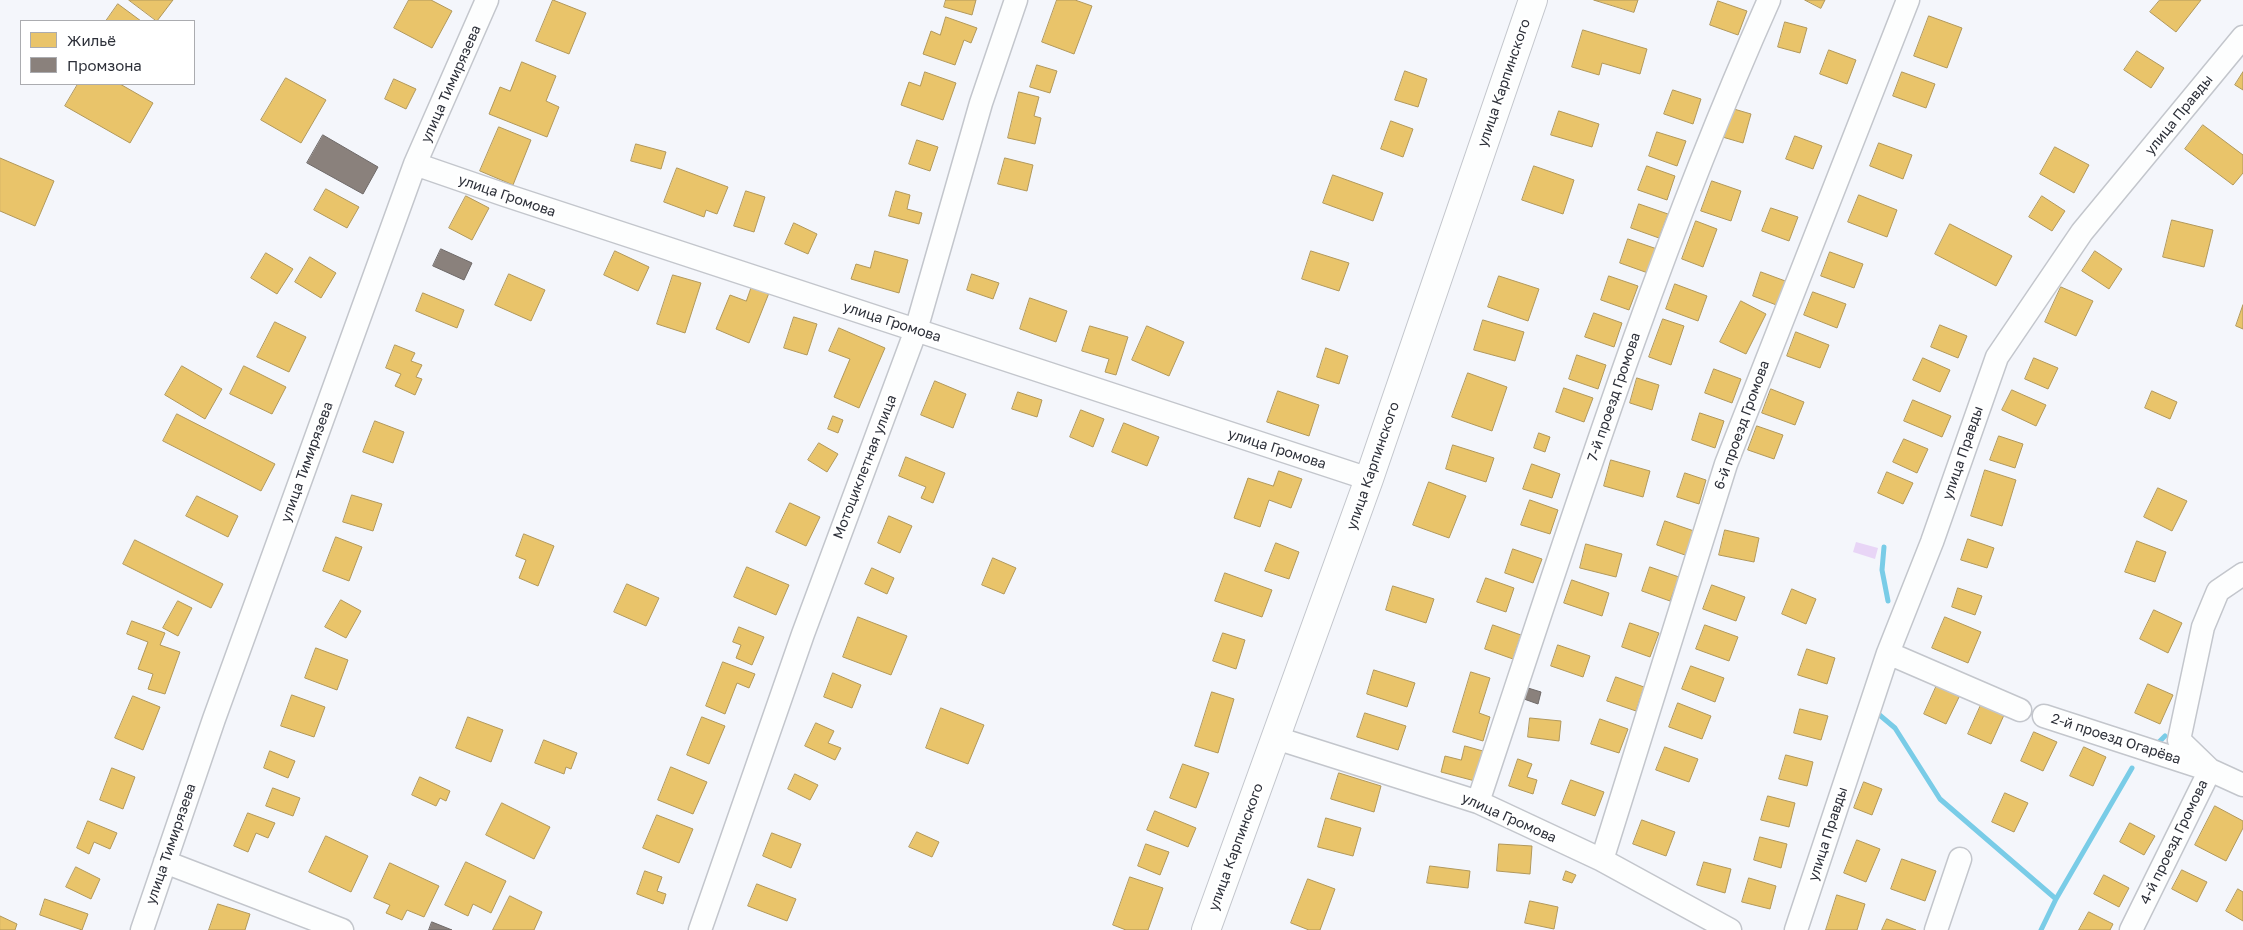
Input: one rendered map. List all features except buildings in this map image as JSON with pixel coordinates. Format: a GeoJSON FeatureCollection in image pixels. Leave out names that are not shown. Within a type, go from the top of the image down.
{"type":"FeatureCollection","features":[{"type":"Feature","properties":{"kind":"main road","name":"улица Карпинского"},"geometry":{"type":"LineString","coordinates":[[1206,930],[1369,479],[1533,0]]}},
{"type":"Feature","properties":{"kind":"street","name":"улица Тимирязева"},"geometry":{"type":"LineString","coordinates":[[142,930],[214,719],[415,164],[487,0]]}},
{"type":"Feature","properties":{"kind":"street","name":"Мотоциклетная улица"},"geometry":{"type":"LineString","coordinates":[[700,930],[802,634],[916,330],[981,103],[1016,0]]}},
{"type":"Feature","properties":{"kind":"street","name":"7-й проезд Громова"},"geometry":{"type":"LineString","coordinates":[[1478,802],[1601,432],[1664,254],[1733,82],[1769,0]]}},
{"type":"Feature","properties":{"kind":"street","name":"6-й проезд Громова"},"geometry":{"type":"LineString","coordinates":[[1602,860],[1726,464],[1908,0]]}},
{"type":"Feature","properties":{"kind":"street","name":"улица Правды"},"geometry":{"type":"LineString","coordinates":[[1796,930],[1888,653],[1932,542],[1996,357],[2082,232],[2243,37]]}},
{"type":"Feature","properties":{"kind":"street","name":"улица Громова"},"geometry":{"type":"LineString","coordinates":[[415,164],[1369,479]]}},
{"type":"Feature","properties":{"kind":"street","name":"4-й проезд Громова"},"geometry":{"type":"LineString","coordinates":[[2131,930],[2210,770],[2179,740],[2203,627],[2218,591],[2243,574]]}},
{"type":"Feature","properties":{"kind":"street"},"geometry":{"type":"LineString","coordinates":[[1888,653],[2020,710]]}},
{"type":"Feature","properties":{"kind":"street","name":"2-й проезд Огарёва"},"geometry":{"type":"LineString","coordinates":[[2044,716],[2210,770],[2243,785]]}},
{"type":"Feature","properties":{"kind":"street","name":"улица Громова"},"geometry":{"type":"LineString","coordinates":[[1276,738],[1478,802],[1602,860],[1730,930]]}},
{"type":"Feature","properties":{"kind":"street"},"geometry":{"type":"LineString","coordinates":[[1936,930],[1960,859]]}},
{"type":"Feature","properties":{"kind":"street"},"geometry":{"type":"LineString","coordinates":[[166,862],[342,930]]}},
{"type":"Feature","properties":{"kind":"shaded area"},"geometry":{"type":"Polygon","coordinates":[[[1856,542],[1878,548],[1875,559],[1853,552],[1856,542]]]}},
{"type":"Feature","properties":{"kind":"waterway"},"geometry":{"type":"LineString","coordinates":[[1884,547],[1882,570],[1888,601]]}},
{"type":"Feature","properties":{"kind":"waterway"},"geometry":{"type":"LineString","coordinates":[[1876,712],[1895,728],[1940,799],[2056,899]]}},
{"type":"Feature","properties":{"kind":"waterway"},"geometry":{"type":"LineString","coordinates":[[2155,746],[2165,736]]}},
{"type":"Feature","properties":{"kind":"waterway"},"geometry":{"type":"LineString","coordinates":[[2041,930],[2056,899],[2132,768]]}}]}
